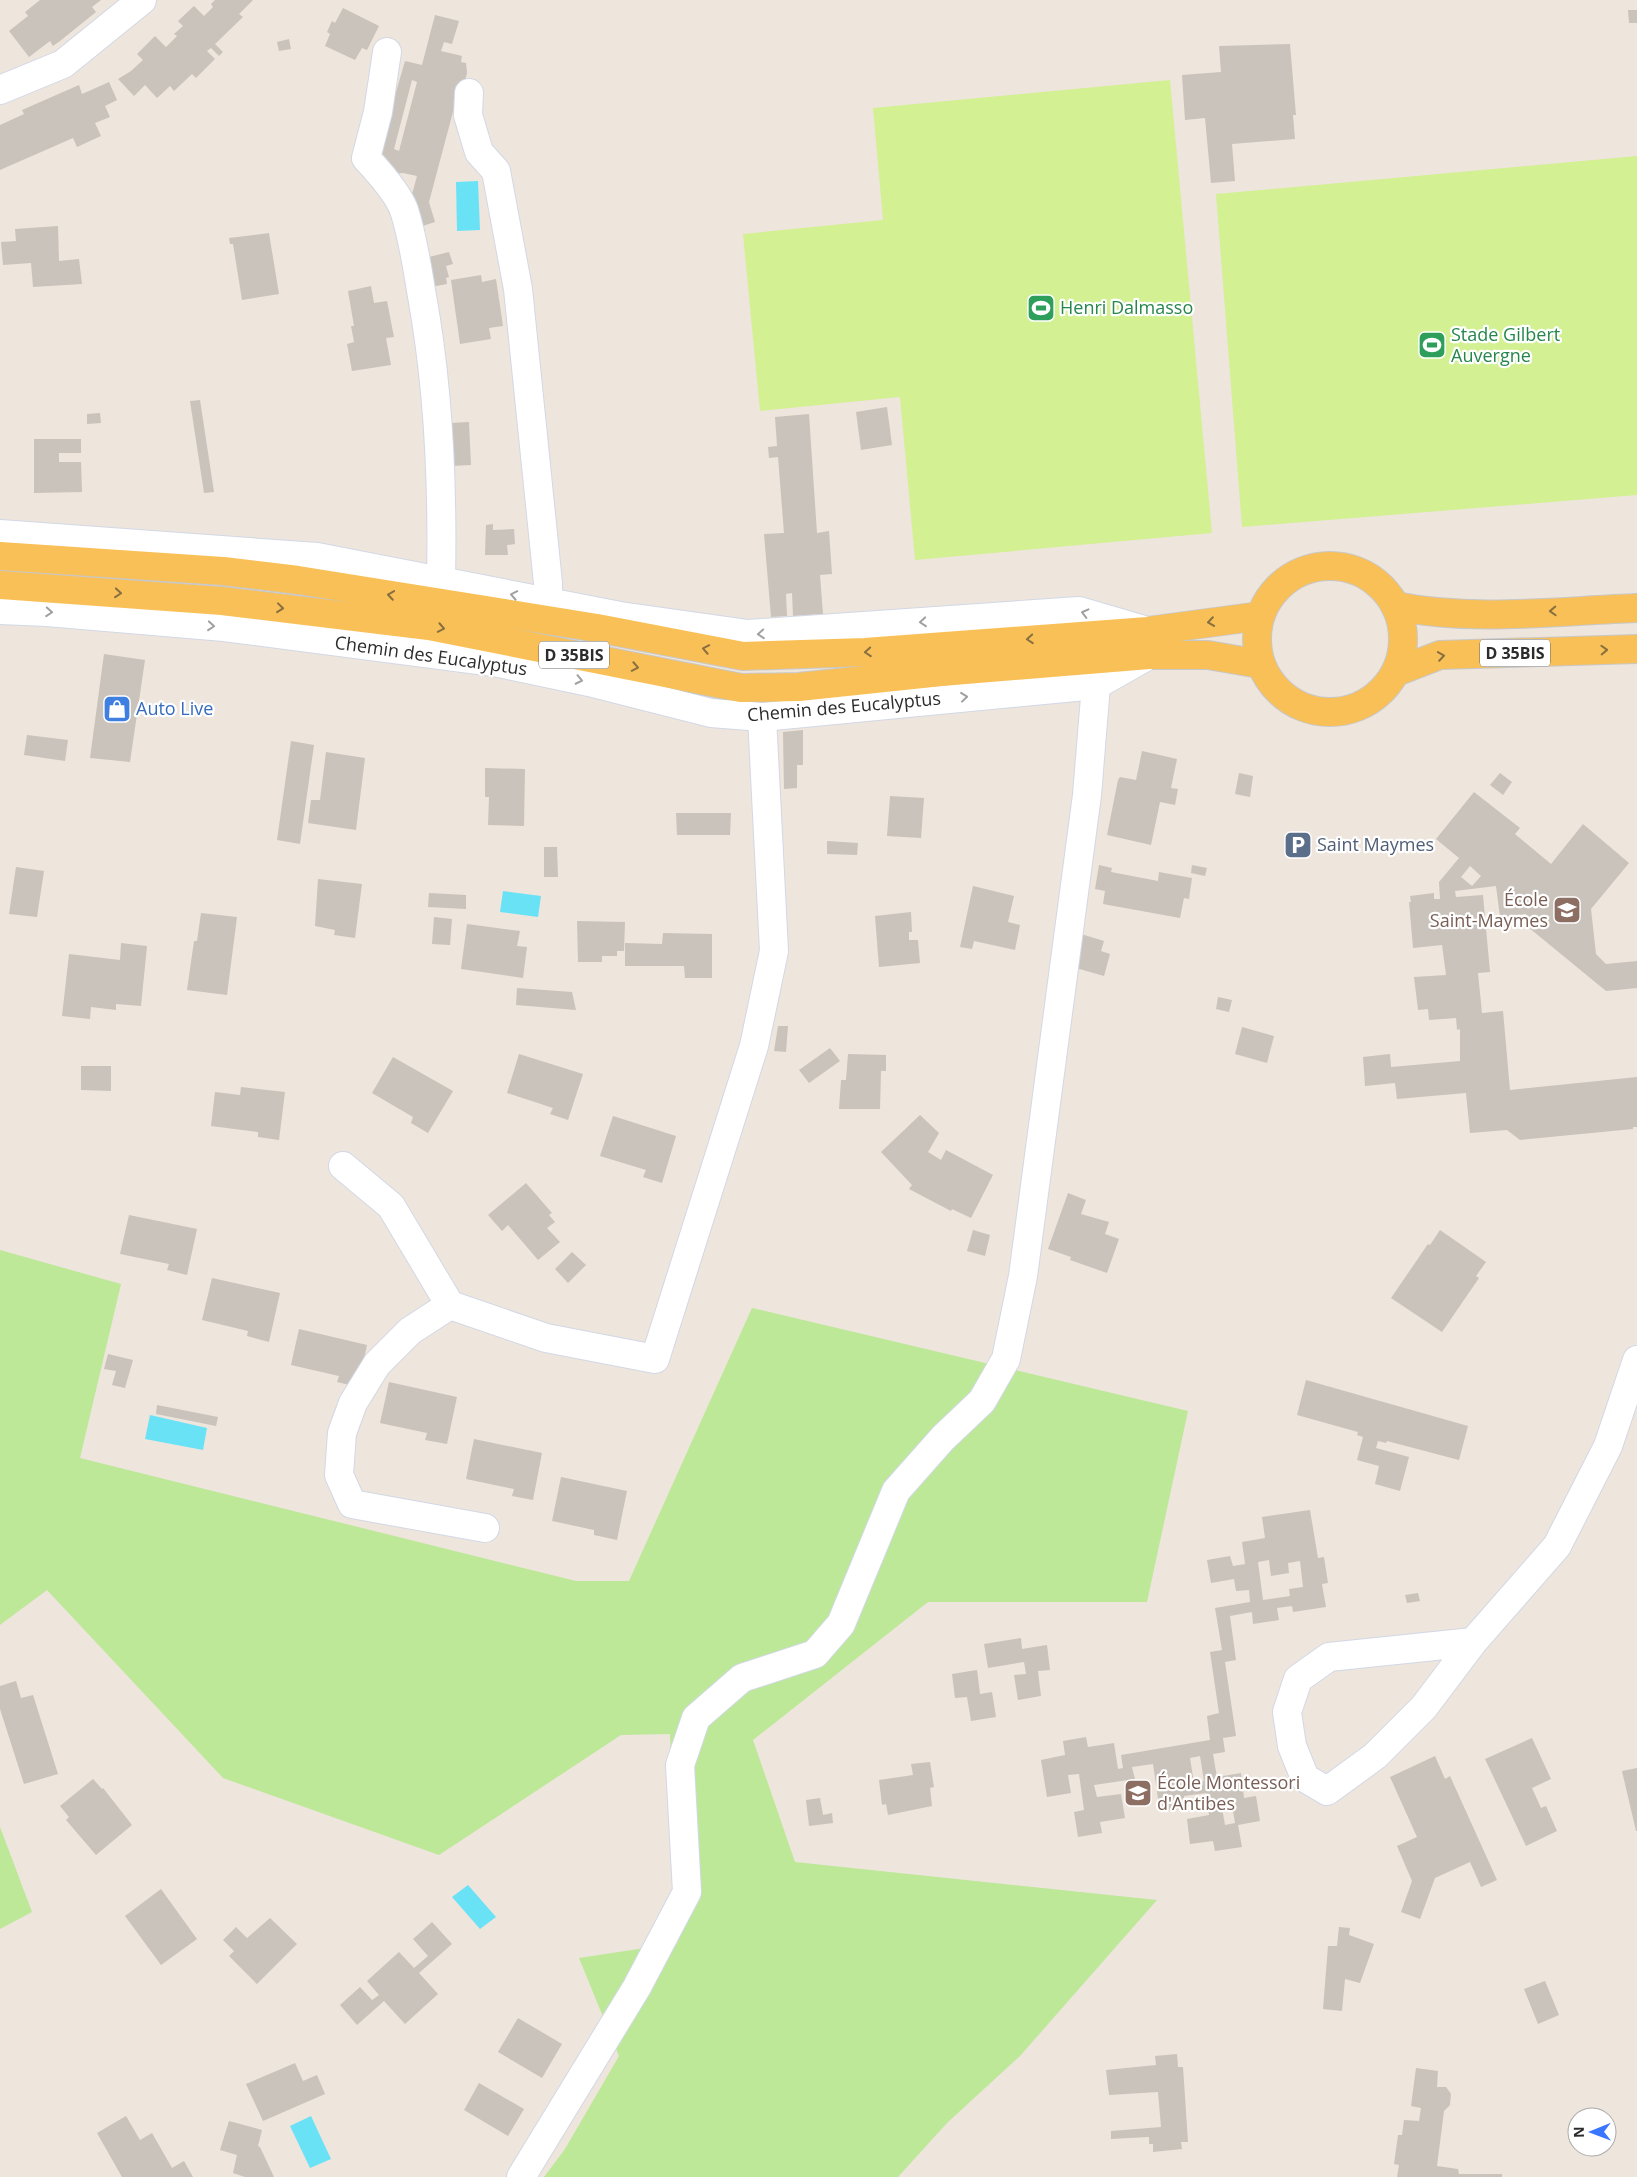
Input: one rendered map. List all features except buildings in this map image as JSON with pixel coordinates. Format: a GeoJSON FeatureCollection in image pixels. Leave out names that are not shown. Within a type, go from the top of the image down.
{"type":"FeatureCollection","features":[{"type":"Feature","properties":{"kind":"main road","name":"Chemin des Eucalyptus"},"geometry":{"type":"LineString","coordinates":[[0,556],[223,571],[298,580],[597,628],[743,656],[1149,643],[1208,656],[1260,664]]}},
{"type":"Feature","properties":{"kind":"main road"},"geometry":{"type":"LineString","coordinates":[[1337,565],[1360,572],[1381,586],[1395,606],[1402,627],[1402,650],[1396,672],[1381,692],[1361,706],[1337,712],[1321,712],[1313,711],[1290,702],[1272,685],[1260,664],[1256,640],[1260,616],[1271,594],[1289,577],[1312,567],[1337,565]]}},
{"type":"Feature","properties":{"kind":"main road","name":"Chemin des Eucalyptus"},"geometry":{"type":"LineString","coordinates":[[0,585],[222,601],[429,626],[741,688],[799,687],[941,672],[1149,643],[1260,616]]}},
{"type":"Feature","properties":{"kind":"main road","name":"D 35BIS"},"geometry":{"type":"LineString","coordinates":[[1395,606],[1426,612],[1490,614],[1637,608]]}},
{"type":"Feature","properties":{"kind":"main road","name":"D 35BIS"},"geometry":{"type":"LineString","coordinates":[[1396,672],[1440,655],[1637,648]]}},
{"type":"Feature","properties":{"kind":"street"},"geometry":{"type":"LineString","coordinates":[[0,90],[64,64],[142,0]]}},
{"type":"Feature","properties":{"kind":"street"},"geometry":{"type":"LineString","coordinates":[[387,52],[378,112],[366,158],[379,172],[403,208],[416,259],[431,344],[440,449],[441,580]]}},
{"type":"Feature","properties":{"kind":"street"},"geometry":{"type":"LineString","coordinates":[[468,93],[468,115],[479,152],[496,171],[518,289],[548,574],[548,602]]}},
{"type":"Feature","properties":{"kind":"street","name":"Chemin des Eucalyptus"},"geometry":{"type":"LineString","coordinates":[[0,534],[317,557],[620,616],[748,634],[1079,610],[1149,643],[1096,684],[762,717],[711,713],[589,682],[494,662],[224,627],[47,612],[0,610]]}},
{"type":"Feature","properties":{"kind":"street"},"geometry":{"type":"LineString","coordinates":[[521,2177],[637,1987],[687,1892],[680,1765],[696,1718],[742,1678],[815,1654],[841,1624],[896,1491],[943,1438],[982,1400],[1006,1359],[1023,1276],[1087,795],[1096,684]]}},
{"type":"Feature","properties":{"kind":"street"},"geometry":{"type":"LineString","coordinates":[[343,1166],[391,1206],[450,1305],[546,1338],[655,1359],[754,1046],[774,952],[762,717]]}},
{"type":"Feature","properties":{"kind":"street"},"geometry":{"type":"LineString","coordinates":[[450,1305],[410,1331],[377,1364],[353,1403],[342,1433],[339,1475],[352,1504],[485,1528]]}},
{"type":"Feature","properties":{"kind":"street"},"geometry":{"type":"LineString","coordinates":[[1473,1642],[1329,1657],[1298,1679],[1287,1712],[1292,1746],[1305,1778],[1327,1791],[1375,1756],[1424,1707],[1473,1642],[1557,1546],[1608,1446],[1637,1360]]}},
{"type":"Feature","properties":{"kind":"green space","name":"Henri Dalmasso"},"geometry":{"type":"Polygon","coordinates":[[[1170,80],[1212,533],[915,560],[900,397],[760,411],[743,234],[883,220],[873,108],[1170,80]]]}},
{"type":"Feature","properties":{"kind":"green space","name":"Stade Gilbert Auvergne"},"geometry":{"type":"Polygon","coordinates":[[[1637,156],[1637,495],[1242,527],[1216,194],[1637,156]]]}},
{"type":"Feature","properties":{"kind":"green space"},"geometry":{"type":"Polygon","coordinates":[[[0,1250],[121,1284],[80,1458],[576,1581],[629,1581],[752,1308],[1188,1411],[1147,1602],[928,1602],[753,1740],[795,1862],[1157,1900],[1020,2056],[947,2123],[898,2177],[544,2177],[565,2149],[619,2056],[579,1958],[678,1943],[670,1734],[621,1735],[439,1855],[223,1778],[47,1590],[0,1625],[0,1250]]]}},
{"type":"Feature","properties":{"kind":"green space"},"geometry":{"type":"Polygon","coordinates":[[[0,1827],[32,1912],[0,1929],[0,1827]]]}},
{"type":"Feature","properties":{"kind":"water"},"geometry":{"type":"Polygon","coordinates":[[[478,181],[480,230],[457,231],[456,182],[478,181]]]}},
{"type":"Feature","properties":{"kind":"water"},"geometry":{"type":"Polygon","coordinates":[[[503,891],[541,896],[538,917],[500,912],[503,891]]]}},
{"type":"Feature","properties":{"kind":"water"},"geometry":{"type":"Polygon","coordinates":[[[150,1415],[207,1428],[203,1450],[145,1439],[150,1415]]]}},
{"type":"Feature","properties":{"kind":"water"},"geometry":{"type":"Polygon","coordinates":[[[468,1885],[496,1917],[480,1929],[452,1897],[468,1885]]]}},
{"type":"Feature","properties":{"kind":"water"},"geometry":{"type":"Polygon","coordinates":[[[311,2116],[331,2159],[310,2168],[290,2126],[311,2116]]]}},
{"type":"Feature","properties":{"kind":"place","name":"Henri Dalmasso"},"geometry":{"type":"Point","coordinates":[1041,308]}},
{"type":"Feature","properties":{"kind":"place","name":"Stade Gilbert Auvergne"},"geometry":{"type":"Point","coordinates":[1432,345]}},
{"type":"Feature","properties":{"kind":"place","name":"Auto Live"},"geometry":{"type":"Point","coordinates":[117,709]}},
{"type":"Feature","properties":{"kind":"place","name":"Saint Maymes"},"geometry":{"type":"Point","coordinates":[1298,845]}},
{"type":"Feature","properties":{"kind":"place","name":"École Saint-Maymes"},"geometry":{"type":"Point","coordinates":[1567,910]}},
{"type":"Feature","properties":{"kind":"place","name":"École Montessori d'Antibes"},"geometry":{"type":"Point","coordinates":[1138,1793]}}]}
